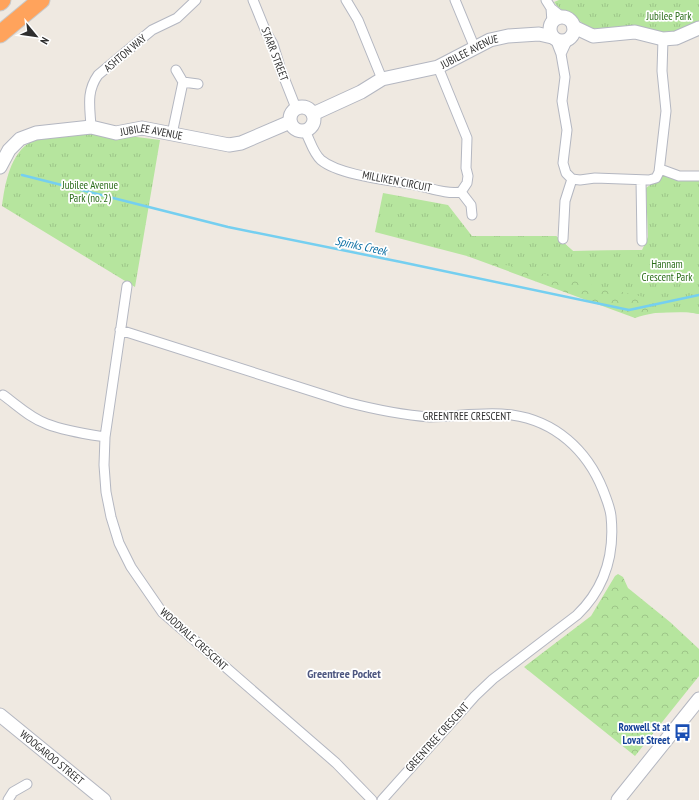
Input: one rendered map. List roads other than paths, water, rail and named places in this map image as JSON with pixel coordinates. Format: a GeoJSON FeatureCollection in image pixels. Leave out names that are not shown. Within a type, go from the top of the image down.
{"type":"FeatureCollection","features":[{"type":"Feature","properties":{"kind":"highway"},"geometry":{"type":"LineString","coordinates":[[0,34],[42,0]]}},
{"type":"Feature","properties":{"kind":"street","name":"ASHTON WAY"},"geometry":{"type":"LineString","coordinates":[[91,127],[89,94],[92,84],[98,75],[152,30],[177,18],[196,0]]}},
{"type":"Feature","properties":{"kind":"street","name":"STARR STREET"},"geometry":{"type":"LineString","coordinates":[[253,0],[266,32],[273,44],[281,70],[296,108]]}},
{"type":"Feature","properties":{"kind":"street"},"geometry":{"type":"LineString","coordinates":[[346,0],[358,20],[382,79]]}},
{"type":"Feature","properties":{"kind":"street"},"geometry":{"type":"LineString","coordinates":[[455,0],[474,46]]}},
{"type":"Feature","properties":{"kind":"street"},"geometry":{"type":"LineString","coordinates":[[546,0],[551,8],[558,31],[565,77],[562,101],[567,130],[563,167],[566,174],[572,179],[654,179],[660,169],[666,111],[662,70],[662,39]]}},
{"type":"Feature","properties":{"kind":"street"},"geometry":{"type":"LineString","coordinates":[[558,31],[600,36],[635,32],[662,39],[680,36],[699,28]]}},
{"type":"Feature","properties":{"kind":"street","name":"JUBILEE AVENUE"},"geometry":{"type":"LineString","coordinates":[[313,114],[361,92],[382,79],[438,67],[474,46],[490,40],[508,36],[558,31]]}},
{"type":"Feature","properties":{"kind":"street"},"geometry":{"type":"LineString","coordinates":[[438,67],[467,138],[466,168],[468,176],[467,184],[461,192],[471,205],[472,215]]}},
{"type":"Feature","properties":{"kind":"street"},"geometry":{"type":"LineString","coordinates":[[172,134],[183,82],[176,70]]}},
{"type":"Feature","properties":{"kind":"street"},"geometry":{"type":"LineString","coordinates":[[183,82],[198,84]]}},
{"type":"Feature","properties":{"kind":"street"},"geometry":{"type":"LineString","coordinates":[[296,108],[308,108],[313,114],[314,118],[312,126],[305,131],[297,131],[290,122],[290,114],[296,108]]}},
{"type":"Feature","properties":{"kind":"street","name":"JUBILEE AVENUE"},"geometry":{"type":"LineString","coordinates":[[0,167],[8,150],[20,139],[36,134],[91,127],[116,133],[142,128],[229,145],[241,143],[290,122]]}},
{"type":"Feature","properties":{"kind":"street","name":"MILLIKEN CIRCUIT"},"geometry":{"type":"LineString","coordinates":[[305,131],[320,159],[337,168],[389,182],[409,183],[452,192],[461,192]]}},
{"type":"Feature","properties":{"kind":"street"},"geometry":{"type":"LineString","coordinates":[[660,169],[679,176],[699,176]]}},
{"type":"Feature","properties":{"kind":"street"},"geometry":{"type":"LineString","coordinates":[[563,239],[565,201],[572,179]]}},
{"type":"Feature","properties":{"kind":"street"},"geometry":{"type":"LineString","coordinates":[[641,180],[642,241]]}},
{"type":"Feature","properties":{"kind":"street","name":"WOODVALE CRESCENT"},"geometry":{"type":"LineString","coordinates":[[127,286],[105,437],[104,465],[106,492],[111,517],[122,549],[146,591],[162,612],[336,763],[372,800]]}},
{"type":"Feature","properties":{"kind":"street","name":"GREENTREE CRESCENT"},"geometry":{"type":"LineString","coordinates":[[120,330],[346,402],[377,410],[430,416],[510,415],[528,418],[546,425],[563,435],[588,461],[598,478],[611,513],[611,550],[607,570],[599,588],[589,604],[577,615],[493,679],[475,696],[382,800]]}},
{"type":"Feature","properties":{"kind":"street"},"geometry":{"type":"LineString","coordinates":[[3,395],[30,415],[46,424],[65,430],[105,437]]}},
{"type":"Feature","properties":{"kind":"street"},"geometry":{"type":"LineString","coordinates":[[619,800],[699,699]]}},
{"type":"Feature","properties":{"kind":"street","name":"WOOGAROO STREET"},"geometry":{"type":"LineString","coordinates":[[0,715],[104,800]]}},
{"type":"Feature","properties":{"kind":"street"},"geometry":{"type":"LineString","coordinates":[[8,800],[13,792],[27,784]]}},
{"type":"Feature","properties":{"kind":"waterway","name":"Spinks Creek"},"geometry":{"type":"LineString","coordinates":[[22,175],[228,227],[629,310],[699,295]]}},
{"type":"Feature","properties":{"kind":"place","name":"Roxwell St at Lovat Street"},"geometry":{"type":"Point","coordinates":[683,733]}},
{"type":"Feature","properties":{"kind":"district","name":"Greentree Pocket"},"geometry":{"type":"Point","coordinates":[344,674]}},
{"type":"Feature","properties":{"kind":"park label","name":"Jubilee Park"},"geometry":{"type":"Point","coordinates":[669,16]}},
{"type":"Feature","properties":{"kind":"park label","name":"Jubilee Avenue Park (no. 2)"},"geometry":{"type":"Point","coordinates":[90,191]}},
{"type":"Feature","properties":{"kind":"park label","name":"Hannam Crescent Park"},"geometry":{"type":"Point","coordinates":[667,270]}}]}
